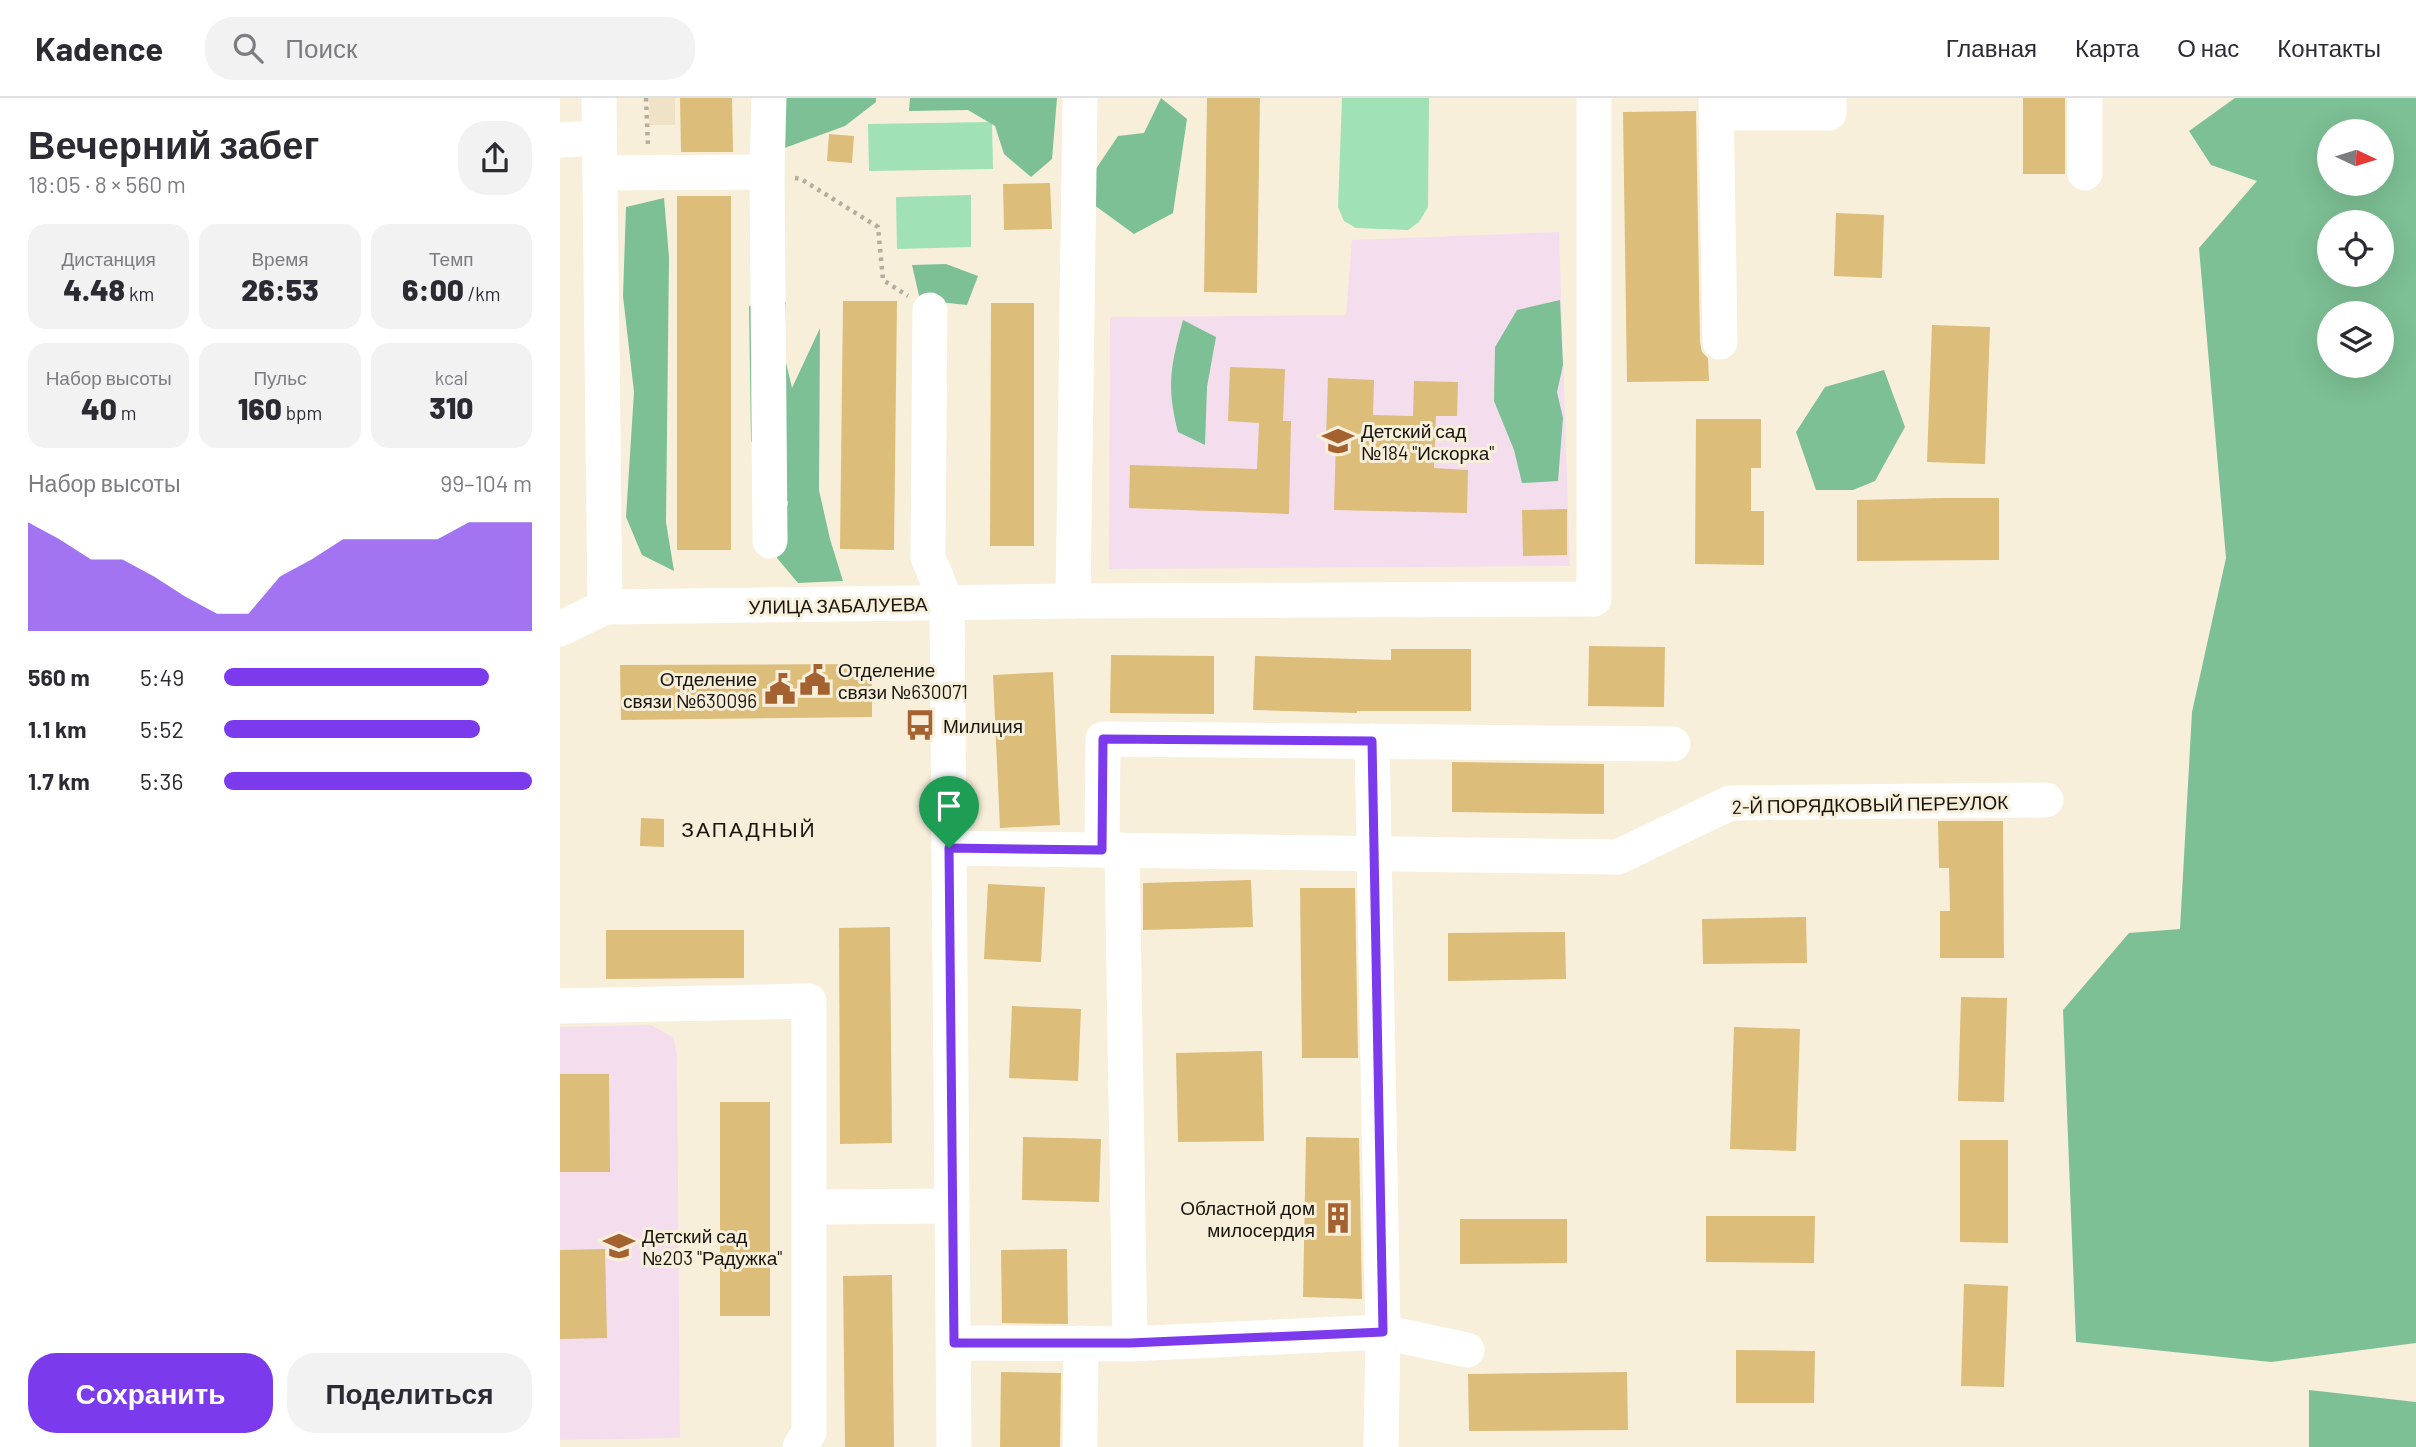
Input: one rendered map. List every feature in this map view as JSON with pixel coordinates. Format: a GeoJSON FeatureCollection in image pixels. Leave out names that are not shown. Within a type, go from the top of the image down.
{"type":"FeatureCollection","features":[{"type":"Feature","properties":{"kind":"street"},"geometry":{"type":"LineString","coordinates":[[560,629],[605,607],[599,98]]}},
{"type":"Feature","properties":{"kind":"street"},"geometry":{"type":"LineString","coordinates":[[769,98],[767,172],[770,541]]}},
{"type":"Feature","properties":{"kind":"street"},"geometry":{"type":"LineString","coordinates":[[1073,601],[1080,98]]}},
{"type":"Feature","properties":{"kind":"street"},"geometry":{"type":"LineString","coordinates":[[930,310],[928,557],[947,604],[1594,599],[1594,98]]}},
{"type":"Feature","properties":{"kind":"street"},"geometry":{"type":"LineString","coordinates":[[1720,342],[1716,105],[1829,113],[1829,98]]}},
{"type":"Feature","properties":{"kind":"street"},"geometry":{"type":"LineString","coordinates":[[2085,98],[2085,173]]}},
{"type":"Feature","properties":{"kind":"street"},"geometry":{"type":"LineString","coordinates":[[560,139],[599,138]]}},
{"type":"Feature","properties":{"kind":"street"},"geometry":{"type":"LineString","coordinates":[[600,173],[767,172]]}},
{"type":"Feature","properties":{"kind":"street","name":"УЛИЦА ЗАБАЛУЕВА"},"geometry":{"type":"LineString","coordinates":[[605,607],[947,604],[954,1447]]}},
{"type":"Feature","properties":{"kind":"street"},"geometry":{"type":"LineString","coordinates":[[1130,1343],[1112,850],[1103,739],[1673,744]]}},
{"type":"Feature","properties":{"kind":"street"},"geometry":{"type":"LineString","coordinates":[[1372,741],[1383,1332],[1381,1447]]}},
{"type":"Feature","properties":{"kind":"street","name":"2-Й ПОРЯДКОВЫЙ ПЕРЕУЛОК"},"geometry":{"type":"LineString","coordinates":[[949,848],[1618,857],[1730,803],[2046,800]]}},
{"type":"Feature","properties":{"kind":"street"},"geometry":{"type":"LineString","coordinates":[[560,1006],[809,1001],[808,1432],[800,1447]]}},
{"type":"Feature","properties":{"kind":"street"},"geometry":{"type":"LineString","coordinates":[[810,1208],[952,1206]]}},
{"type":"Feature","properties":{"kind":"street"},"geometry":{"type":"LineString","coordinates":[[954,1343],[1130,1343],[1383,1332],[1466,1350]]}},
{"type":"Feature","properties":{"kind":"street"},"geometry":{"type":"LineString","coordinates":[[1080,1447],[1081,1343]]}},
{"type":"Feature","properties":{"kind":"path"},"geometry":{"type":"LineString","coordinates":[[646,98],[648,173]]}},
{"type":"Feature","properties":{"kind":"path"},"geometry":{"type":"LineString","coordinates":[[767,172],[801,180],[878,227],[883,280],[930,310]]}},
{"type":"Feature","properties":{"kind":"shaded area"},"geometry":{"type":"Polygon","coordinates":[[[649,98],[675,98],[675,125],[649,125],[649,98]]]}},
{"type":"Feature","properties":{"kind":"shaded area","name":"Детский сад №184 \"Искорка\""},"geometry":{"type":"Polygon","coordinates":[[[1559,232],[1570,566],[1109,569],[1110,317],[1346,315],[1352,240],[1559,232]]]}},
{"type":"Feature","properties":{"kind":"shaded area","name":"Детский сад №203 \"Радужка\""},"geometry":{"type":"Polygon","coordinates":[[[651,1025],[673,1037],[677,1055],[680,1438],[560,1440],[560,1027],[651,1025]]]}},
{"type":"Feature","properties":{"kind":"green space"},"geometry":{"type":"Polygon","coordinates":[[[782,98],[876,98],[876,102],[845,126],[779,150],[782,98]]]}},
{"type":"Feature","properties":{"kind":"green space"},"geometry":{"type":"Polygon","coordinates":[[[910,98],[1057,98],[1052,159],[1031,177],[1004,154],[995,126],[968,110],[909,111],[910,98]]]}},
{"type":"Feature","properties":{"kind":"green space"},"geometry":{"type":"Polygon","coordinates":[[[1161,98],[1187,119],[1173,213],[1134,234],[1079,194],[1118,136],[1144,133],[1161,98]]]}},
{"type":"Feature","properties":{"kind":"green space"},"geometry":{"type":"Polygon","coordinates":[[[1342,98],[1429,98],[1428,207],[1419,222],[1408,230],[1356,228],[1344,221],[1338,207],[1342,98]]]}},
{"type":"Feature","properties":{"kind":"green space"},"geometry":{"type":"Polygon","coordinates":[[[2235,98],[2416,98],[2416,1343],[2271,1362],[2076,1342],[2063,1010],[2129,933],[2180,929],[2192,712],[2226,558],[2199,248],[2257,181],[2211,165],[2189,131],[2235,98]]]}},
{"type":"Feature","properties":{"kind":"green space"},"geometry":{"type":"Polygon","coordinates":[[[992,122],[993,169],[869,171],[868,124],[992,122]]]}},
{"type":"Feature","properties":{"kind":"green space"},"geometry":{"type":"Polygon","coordinates":[[[971,195],[971,247],[897,249],[896,197],[971,195]]]}},
{"type":"Feature","properties":{"kind":"green space"},"geometry":{"type":"Polygon","coordinates":[[[664,198],[669,257],[666,522],[674,571],[642,555],[626,517],[634,392],[623,296],[626,207],[664,198]]]}},
{"type":"Feature","properties":{"kind":"green space"},"geometry":{"type":"Polygon","coordinates":[[[946,264],[978,276],[967,305],[920,300],[912,265],[946,264]]]}},
{"type":"Feature","properties":{"kind":"green space"},"geometry":{"type":"Polygon","coordinates":[[[1560,300],[1563,365],[1557,392],[1563,418],[1558,481],[1522,483],[1514,450],[1494,401],[1495,347],[1517,310],[1560,300]]]}},
{"type":"Feature","properties":{"kind":"green space"},"geometry":{"type":"Polygon","coordinates":[[[786,302],[784,354],[792,388],[820,328],[819,490],[843,581],[798,583],[777,558],[788,502],[751,441],[749,306],[786,302]]]}},
{"type":"Feature","properties":{"kind":"green space"},"geometry":{"type":"Polygon","coordinates":[[[1183,320],[1216,337],[1207,387],[1205,445],[1178,432],[1174,416],[1172,375],[1183,320]]]}},
{"type":"Feature","properties":{"kind":"green space"},"geometry":{"type":"Polygon","coordinates":[[[1884,370],[1905,427],[1875,481],[1853,490],[1816,490],[1796,432],[1825,387],[1884,370]]]}},
{"type":"Feature","properties":{"kind":"green space"},"geometry":{"type":"Polygon","coordinates":[[[2309,1390],[2416,1402],[2416,1447],[2309,1447],[2309,1390]]]}},
{"type":"Feature","properties":{"kind":"building"},"geometry":{"type":"Polygon","coordinates":[[[680,98],[732,98],[733,152],[681,152],[680,98]]]}},
{"type":"Feature","properties":{"kind":"building"},"geometry":{"type":"Polygon","coordinates":[[[1207,98],[1260,98],[1257,293],[1204,292],[1207,98]]]}},
{"type":"Feature","properties":{"kind":"building"},"geometry":{"type":"Polygon","coordinates":[[[2023,98],[2065,98],[2065,174],[2023,174],[2023,98]]]}},
{"type":"Feature","properties":{"kind":"building"},"geometry":{"type":"Polygon","coordinates":[[[1696,111],[1700,342],[1702,352],[1708,358],[1709,381],[1627,382],[1623,112],[1696,111]]]}},
{"type":"Feature","properties":{"kind":"building"},"geometry":{"type":"Polygon","coordinates":[[[829,134],[854,136],[852,163],[827,161],[829,134]]]}},
{"type":"Feature","properties":{"kind":"building"},"geometry":{"type":"Polygon","coordinates":[[[1050,183],[1052,229],[1004,230],[1003,184],[1050,183]]]}},
{"type":"Feature","properties":{"kind":"building"},"geometry":{"type":"Polygon","coordinates":[[[677,196],[731,196],[731,550],[677,550],[677,196]]]}},
{"type":"Feature","properties":{"kind":"building"},"geometry":{"type":"Polygon","coordinates":[[[1836,213],[1884,215],[1882,278],[1834,276],[1836,213]]]}},
{"type":"Feature","properties":{"kind":"building"},"geometry":{"type":"Polygon","coordinates":[[[843,301],[897,301],[894,550],[840,549],[843,301]]]}},
{"type":"Feature","properties":{"kind":"building"},"geometry":{"type":"Polygon","coordinates":[[[991,303],[1034,303],[1034,546],[990,546],[991,303]]]}},
{"type":"Feature","properties":{"kind":"building"},"geometry":{"type":"Polygon","coordinates":[[[1932,325],[1990,327],[1985,464],[1927,462],[1932,325]]]}},
{"type":"Feature","properties":{"kind":"building"},"geometry":{"type":"Polygon","coordinates":[[[1230,367],[1285,369],[1283,421],[1291,421],[1289,514],[1129,508],[1130,465],[1257,469],[1259,423],[1228,421],[1230,367]]]}},
{"type":"Feature","properties":{"kind":"building"},"geometry":{"type":"Polygon","coordinates":[[[1328,378],[1374,380],[1373,415],[1413,416],[1414,381],[1458,382],[1457,416],[1436,416],[1434,468],[1468,470],[1467,513],[1334,510],[1336,438],[1326,437],[1328,378]]]}},
{"type":"Feature","properties":{"kind":"building"},"geometry":{"type":"Polygon","coordinates":[[[1696,419],[1761,419],[1761,468],[1751,468],[1751,511],[1764,511],[1764,565],[1695,564],[1696,419]]]}},
{"type":"Feature","properties":{"kind":"building"},"geometry":{"type":"Polygon","coordinates":[[[1999,498],[1999,560],[1857,561],[1857,500],[1999,498]]]}},
{"type":"Feature","properties":{"kind":"building"},"geometry":{"type":"Polygon","coordinates":[[[1567,509],[1567,555],[1523,556],[1522,510],[1567,509]]]}},
{"type":"Feature","properties":{"kind":"building"},"geometry":{"type":"Polygon","coordinates":[[[1589,646],[1665,647],[1664,707],[1588,706],[1589,646]]]}},
{"type":"Feature","properties":{"kind":"building"},"geometry":{"type":"Polygon","coordinates":[[[1391,649],[1471,649],[1471,711],[1357,713],[1253,710],[1255,656],[1391,660],[1391,649]]]}},
{"type":"Feature","properties":{"kind":"building"},"geometry":{"type":"Polygon","coordinates":[[[1111,655],[1214,656],[1214,714],[1110,713],[1111,655]]]}},
{"type":"Feature","properties":{"kind":"building"},"geometry":{"type":"Polygon","coordinates":[[[872,664],[872,717],[621,720],[620,665],[872,664]]]}},
{"type":"Feature","properties":{"kind":"building"},"geometry":{"type":"Polygon","coordinates":[[[1053,672],[1060,825],[1000,828],[993,675],[1053,672]]]}},
{"type":"Feature","properties":{"kind":"building"},"geometry":{"type":"Polygon","coordinates":[[[1452,762],[1604,764],[1604,814],[1452,812],[1452,762]]]}},
{"type":"Feature","properties":{"kind":"building"},"geometry":{"type":"Polygon","coordinates":[[[641,818],[664,819],[664,847],[640,846],[641,818]]]}},
{"type":"Feature","properties":{"kind":"building"},"geometry":{"type":"Polygon","coordinates":[[[1938,821],[2003,821],[2004,958],[1940,958],[1940,911],[1950,911],[1949,868],[1939,868],[1938,821]]]}},
{"type":"Feature","properties":{"kind":"building"},"geometry":{"type":"Polygon","coordinates":[[[1251,880],[1253,927],[1143,930],[1143,883],[1251,880]]]}},
{"type":"Feature","properties":{"kind":"building"},"geometry":{"type":"Polygon","coordinates":[[[988,884],[1045,887],[1041,962],[984,959],[988,884]]]}},
{"type":"Feature","properties":{"kind":"building"},"geometry":{"type":"Polygon","coordinates":[[[1300,888],[1355,888],[1358,1058],[1302,1058],[1300,888]]]}},
{"type":"Feature","properties":{"kind":"building"},"geometry":{"type":"Polygon","coordinates":[[[1806,917],[1807,963],[1703,964],[1702,919],[1806,917]]]}},
{"type":"Feature","properties":{"kind":"building"},"geometry":{"type":"Polygon","coordinates":[[[890,927],[892,1143],[840,1144],[839,928],[890,927]]]}},
{"type":"Feature","properties":{"kind":"building"},"geometry":{"type":"Polygon","coordinates":[[[606,930],[744,930],[744,978],[606,979],[606,930]]]}},
{"type":"Feature","properties":{"kind":"building"},"geometry":{"type":"Polygon","coordinates":[[[1565,932],[1566,979],[1448,981],[1448,933],[1565,932]]]}},
{"type":"Feature","properties":{"kind":"building"},"geometry":{"type":"Polygon","coordinates":[[[1961,997],[2007,998],[2004,1102],[1958,1101],[1961,997]]]}},
{"type":"Feature","properties":{"kind":"building"},"geometry":{"type":"Polygon","coordinates":[[[1012,1006],[1081,1009],[1078,1081],[1009,1078],[1012,1006]]]}},
{"type":"Feature","properties":{"kind":"building"},"geometry":{"type":"Polygon","coordinates":[[[1734,1027],[1800,1029],[1796,1151],[1730,1149],[1734,1027]]]}},
{"type":"Feature","properties":{"kind":"building"},"geometry":{"type":"Polygon","coordinates":[[[1262,1051],[1264,1141],[1178,1142],[1176,1053],[1262,1051]]]}},
{"type":"Feature","properties":{"kind":"building"},"geometry":{"type":"Polygon","coordinates":[[[560,1074],[609,1074],[610,1172],[560,1172],[560,1074]]]}},
{"type":"Feature","properties":{"kind":"building"},"geometry":{"type":"Polygon","coordinates":[[[720,1102],[770,1102],[770,1316],[720,1316],[720,1102]]]}},
{"type":"Feature","properties":{"kind":"building"},"geometry":{"type":"Polygon","coordinates":[[[1023,1137],[1101,1139],[1099,1202],[1022,1200],[1023,1137]]]}},
{"type":"Feature","properties":{"kind":"building","name":"Областной дом милосердия"},"geometry":{"type":"Polygon","coordinates":[[[1306,1137],[1359,1138],[1362,1299],[1303,1297],[1306,1137]]]}},
{"type":"Feature","properties":{"kind":"building"},"geometry":{"type":"Polygon","coordinates":[[[1960,1140],[2008,1140],[2008,1243],[1960,1242],[1960,1140]]]}},
{"type":"Feature","properties":{"kind":"building"},"geometry":{"type":"Polygon","coordinates":[[[1706,1216],[1815,1216],[1814,1263],[1706,1262],[1706,1216]]]}},
{"type":"Feature","properties":{"kind":"building"},"geometry":{"type":"Polygon","coordinates":[[[1460,1219],[1567,1219],[1567,1263],[1460,1264],[1460,1219]]]}},
{"type":"Feature","properties":{"kind":"building"},"geometry":{"type":"Polygon","coordinates":[[[605,1249],[607,1338],[560,1339],[560,1250],[605,1249]]]}},
{"type":"Feature","properties":{"kind":"building"},"geometry":{"type":"Polygon","coordinates":[[[1067,1249],[1068,1324],[1002,1323],[1001,1250],[1067,1249]]]}},
{"type":"Feature","properties":{"kind":"building"},"geometry":{"type":"Polygon","coordinates":[[[892,1275],[894,1447],[845,1447],[843,1276],[892,1275]]]}},
{"type":"Feature","properties":{"kind":"building"},"geometry":{"type":"Polygon","coordinates":[[[1964,1284],[2008,1286],[2004,1387],[1961,1386],[1964,1284]]]}},
{"type":"Feature","properties":{"kind":"building"},"geometry":{"type":"Polygon","coordinates":[[[1736,1350],[1815,1351],[1814,1403],[1736,1403],[1736,1350]]]}},
{"type":"Feature","properties":{"kind":"building"},"geometry":{"type":"Polygon","coordinates":[[[1001,1372],[1061,1373],[1060,1447],[1000,1447],[1001,1372]]]}},
{"type":"Feature","properties":{"kind":"building"},"geometry":{"type":"Polygon","coordinates":[[[1627,1372],[1628,1430],[1469,1431],[1468,1374],[1627,1372]]]}},
{"type":"Feature","properties":{"kind":"place","name":"Детский сад №184 \"Искорка\""},"geometry":{"type":"Point","coordinates":[1338,441]}},
{"type":"Feature","properties":{"kind":"place","name":"Отделение связи №630071"},"geometry":{"type":"Point","coordinates":[815,680]}},
{"type":"Feature","properties":{"kind":"place","name":"Отделение связи №630096"},"geometry":{"type":"Point","coordinates":[780,689]}},
{"type":"Feature","properties":{"kind":"place","name":"Милиция"},"geometry":{"type":"Point","coordinates":[920,725]}},
{"type":"Feature","properties":{"kind":"place","name":"Областной дом милосердия"},"geometry":{"type":"Point","coordinates":[1338,1218]}},
{"type":"Feature","properties":{"kind":"place","name":"Детский сад №203 \"Радужка\""},"geometry":{"type":"Point","coordinates":[619,1246]}},
{"type":"Feature","properties":{"kind":"district","name":"ЗАПАДНЫЙ"},"geometry":{"type":"Point","coordinates":[749,828]}},
{"type":"Feature","properties":{"kind":"route"},"geometry":{"type":"LineString","coordinates":[[1103,739],[1372,741],[1383,1332],[1130,1343],[954,1343],[949,848],[1102,850],[1103,739]]}}]}
